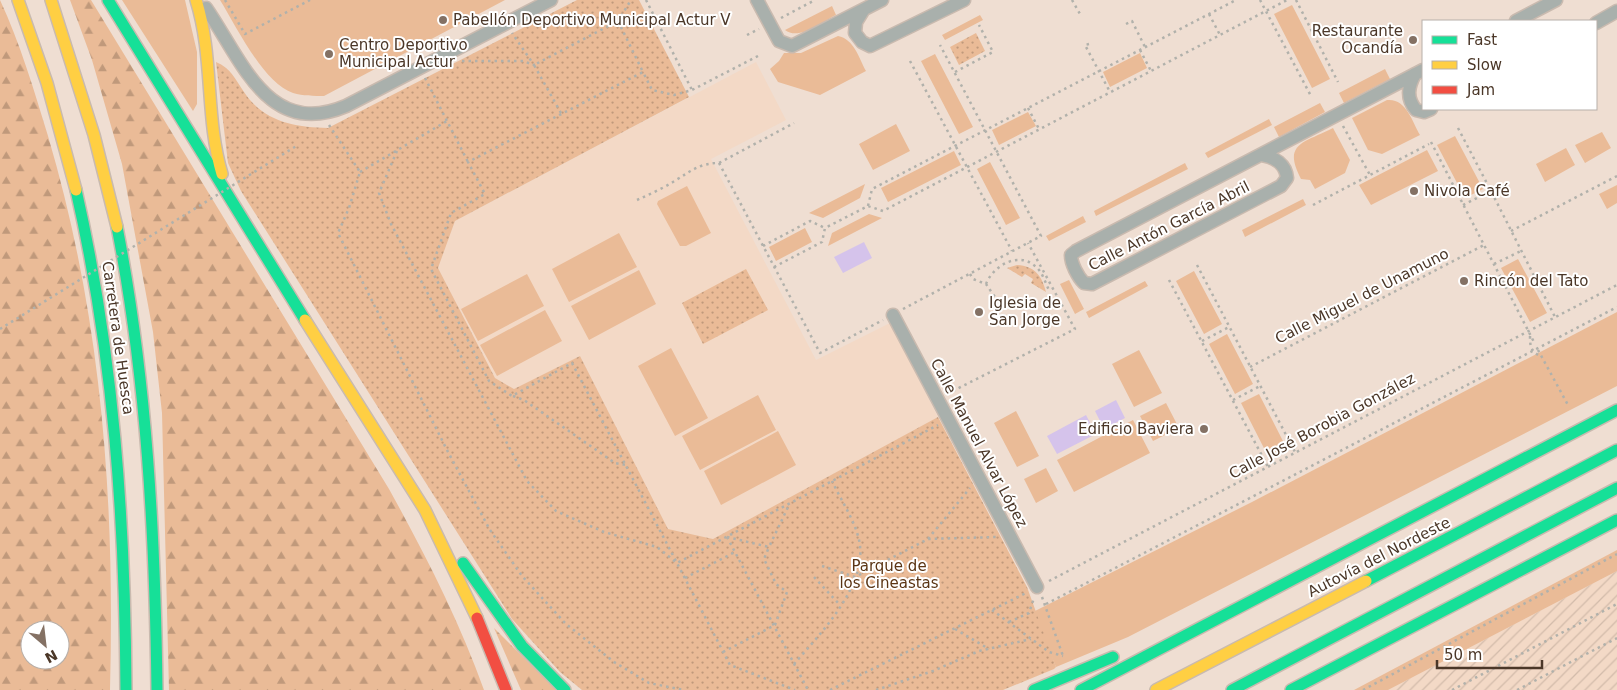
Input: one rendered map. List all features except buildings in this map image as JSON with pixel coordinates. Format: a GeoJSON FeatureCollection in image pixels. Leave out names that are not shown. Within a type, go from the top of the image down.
{"type":"FeatureCollection","features":[{"type":"Feature","properties":{"kind":"highway","name":"Carretera de Huesca"},"geometry":{"type":"LineString","coordinates":[[18,0],[49,92],[71,170],[89,247],[103,320],[114,405],[125,530],[126,690]]}},
{"type":"Feature","properties":{"kind":"highway","name":"Carretera de Huesca"},"geometry":{"type":"LineString","coordinates":[[51,0],[75,68],[97,142],[115,218],[130,298],[140,371],[149,463],[154,544],[157,690]]}},
{"type":"Feature","properties":{"kind":"highway"},"geometry":{"type":"LineString","coordinates":[[108,0],[240,217],[425,510],[507,626],[532,657],[564,690]]}},
{"type":"Feature","properties":{"kind":"highway"},"geometry":{"type":"LineString","coordinates":[[196,0],[207,34],[210,124],[216,154],[240,217]]}},
{"type":"Feature","properties":{"kind":"highway"},"geometry":{"type":"LineString","coordinates":[[1081,690],[1617,410]]}},
{"type":"Feature","properties":{"kind":"highway"},"geometry":{"type":"LineString","coordinates":[[1096,690],[1617,419]]}},
{"type":"Feature","properties":{"kind":"highway","name":"Autovía del Nordeste"},"geometry":{"type":"LineString","coordinates":[[1156,690],[1617,450]]}},
{"type":"Feature","properties":{"kind":"highway"},"geometry":{"type":"LineString","coordinates":[[1232,690],[1617,488]]}},
{"type":"Feature","properties":{"kind":"highway"},"geometry":{"type":"LineString","coordinates":[[1156,638],[1388,521],[1462,491]]}},
{"type":"Feature","properties":{"kind":"highway"},"geometry":{"type":"LineString","coordinates":[[425,510],[484,633],[506,690]]}},
{"type":"Feature","properties":{"kind":"highway"},"geometry":{"type":"LineString","coordinates":[[1291,690],[1617,520]]}},
{"type":"Feature","properties":{"kind":"highway"},"geometry":{"type":"LineString","coordinates":[[1034,690],[1122,653]]}},
{"type":"Feature","properties":{"kind":"street"},"geometry":{"type":"LineString","coordinates":[[200,0],[258,89],[272,102],[306,115],[326,119],[346,106],[551,0]]}},
{"type":"Feature","properties":{"kind":"street"},"geometry":{"type":"LineString","coordinates":[[757,0],[776,36],[787,45],[796,44],[882,0]]}},
{"type":"Feature","properties":{"kind":"street"},"geometry":{"type":"LineString","coordinates":[[827,29],[855,33],[866,45],[874,46],[964,0]]}},
{"type":"Feature","properties":{"kind":"street"},"geometry":{"type":"LineString","coordinates":[[1518,20],[1556,0]]}},
{"type":"Feature","properties":{"kind":"street"},"geometry":{"type":"LineString","coordinates":[[855,33],[856,22],[864,9]]}},
{"type":"Feature","properties":{"kind":"street"},"geometry":{"type":"LineString","coordinates":[[1597,22],[1617,11]]}},
{"type":"Feature","properties":{"kind":"street","name":"Calle Antón García Abril"},"geometry":{"type":"LineString","coordinates":[[1298,137],[1288,150],[1283,165],[1287,178],[1276,189],[1092,284],[1088,285],[1081,280],[1071,260],[1073,253],[1298,137],[1419,72]]}},
{"type":"Feature","properties":{"kind":"street","name":"Calle Antón García Abril"},"geometry":{"type":"LineString","coordinates":[[1408,98],[1409,88],[1419,72]]}},
{"type":"Feature","properties":{"kind":"street"},"geometry":{"type":"LineString","coordinates":[[1384,91],[1408,98],[1416,110],[1424,112],[1429,110]]}},
{"type":"Feature","properties":{"kind":"street"},"geometry":{"type":"LineString","coordinates":[[1262,155],[1272,157],[1283,165]]}},
{"type":"Feature","properties":{"kind":"street","name":"Calle Manuel Alvar López"},"geometry":{"type":"LineString","coordinates":[[893,314],[1037,587]]}},
{"type":"Feature","properties":{"kind":"path"},"geometry":{"type":"LineString","coordinates":[[225,0],[244,34],[310,0]]}},
{"type":"Feature","properties":{"kind":"path"},"geometry":{"type":"LineString","coordinates":[[534,66],[618,21],[631,0]]}},
{"type":"Feature","properties":{"kind":"path"},"geometry":{"type":"LineString","coordinates":[[646,0],[692,90]]}},
{"type":"Feature","properties":{"kind":"path"},"geometry":{"type":"LineString","coordinates":[[778,20],[815,0]]}},
{"type":"Feature","properties":{"kind":"path"},"geometry":{"type":"LineString","coordinates":[[1072,0],[1080,14]]}},
{"type":"Feature","properties":{"kind":"path"},"geometry":{"type":"LineString","coordinates":[[868,206],[872,189],[1236,0]]}},
{"type":"Feature","properties":{"kind":"path"},"geometry":{"type":"LineString","coordinates":[[1260,0],[1311,96]]}},
{"type":"Feature","properties":{"kind":"path"},"geometry":{"type":"LineString","coordinates":[[825,228],[868,206],[883,211],[1286,0]]}},
{"type":"Feature","properties":{"kind":"path"},"geometry":{"type":"LineString","coordinates":[[1296,0],[1338,82]]}},
{"type":"Feature","properties":{"kind":"path"},"geometry":{"type":"LineString","coordinates":[[1209,14],[1220,35]]}},
{"type":"Feature","properties":{"kind":"path"},"geometry":{"type":"LineString","coordinates":[[618,21],[652,90],[674,95],[692,90],[758,56]]}},
{"type":"Feature","properties":{"kind":"path"},"geometry":{"type":"LineString","coordinates":[[1126,24],[1132,21],[1146,47]]}},
{"type":"Feature","properties":{"kind":"path"},"geometry":{"type":"LineString","coordinates":[[954,72],[993,52],[979,25]]}},
{"type":"Feature","properties":{"kind":"path"},"geometry":{"type":"LineString","coordinates":[[748,35],[763,27]]}},
{"type":"Feature","properties":{"kind":"path"},"geometry":{"type":"LineString","coordinates":[[513,34],[561,113]]}},
{"type":"Feature","properties":{"kind":"path"},"geometry":{"type":"LineString","coordinates":[[1089,44],[1085,45],[1110,92]]}},
{"type":"Feature","properties":{"kind":"path"},"geometry":{"type":"LineString","coordinates":[[719,163],[820,353],[970,274],[1041,236],[940,45]]}},
{"type":"Feature","properties":{"kind":"path"},"geometry":{"type":"LineString","coordinates":[[1140,50],[1151,71]]}},
{"type":"Feature","properties":{"kind":"path"},"geometry":{"type":"LineString","coordinates":[[455,61],[523,61],[534,66]]}},
{"type":"Feature","properties":{"kind":"path"},"geometry":{"type":"LineString","coordinates":[[910,61],[1012,251]]}},
{"type":"Feature","properties":{"kind":"path"},"geometry":{"type":"LineString","coordinates":[[468,162],[643,72]]}},
{"type":"Feature","properties":{"kind":"path"},"geometry":{"type":"LineString","coordinates":[[424,77],[485,194],[451,213],[431,269],[489,381],[512,396],[524,400],[615,463],[626,465]]}},
{"type":"Feature","properties":{"kind":"path"},"geometry":{"type":"LineString","coordinates":[[1028,108],[1039,129]]}},
{"type":"Feature","properties":{"kind":"path"},"geometry":{"type":"LineString","coordinates":[[326,119],[360,172]]}},
{"type":"Feature","properties":{"kind":"path"},"geometry":{"type":"LineString","coordinates":[[448,121],[360,172],[349,208],[338,233],[448,452],[490,530],[522,576],[566,624],[614,662],[649,683],[684,690]]}},
{"type":"Feature","properties":{"kind":"path"},"geometry":{"type":"LineString","coordinates":[[1341,122],[1370,175]]}},
{"type":"Feature","properties":{"kind":"path"},"geometry":{"type":"LineString","coordinates":[[637,200],[676,180],[693,168],[707,163],[719,163],[794,123]]}},
{"type":"Feature","properties":{"kind":"path"},"geometry":{"type":"LineString","coordinates":[[1458,128],[1556,317]]}},
{"type":"Feature","properties":{"kind":"path"},"geometry":{"type":"LineString","coordinates":[[1313,205],[1430,143],[1535,344]]}},
{"type":"Feature","properties":{"kind":"path"},"geometry":{"type":"LineString","coordinates":[[0,329],[298,145]]}},
{"type":"Feature","properties":{"kind":"path"},"geometry":{"type":"LineString","coordinates":[[397,151],[379,193],[391,224],[527,481],[556,511],[604,532],[657,547],[677,563]]}},
{"type":"Feature","properties":{"kind":"path"},"geometry":{"type":"LineString","coordinates":[[1511,231],[1617,176]]}},
{"type":"Feature","properties":{"kind":"path"},"geometry":{"type":"LineString","coordinates":[[1463,205],[1490,191]]}},
{"type":"Feature","properties":{"kind":"path"},"geometry":{"type":"LineString","coordinates":[[763,246],[810,221],[825,228]]}},
{"type":"Feature","properties":{"kind":"path"},"geometry":{"type":"LineString","coordinates":[[774,267],[822,242],[825,228]]}},
{"type":"Feature","properties":{"kind":"path"},"geometry":{"type":"LineString","coordinates":[[937,399],[1075,329],[1028,243]]}},
{"type":"Feature","properties":{"kind":"path","name":"Calle Miguel de Unamuno"},"geometry":{"type":"LineString","coordinates":[[1250,367],[1484,245]]}},
{"type":"Feature","properties":{"kind":"path"},"geometry":{"type":"LineString","coordinates":[[1494,264],[1521,250]]}},
{"type":"Feature","properties":{"kind":"path"},"geometry":{"type":"LineString","coordinates":[[986,284],[998,269],[1011,261],[1020,260],[1034,265],[1049,290]]}},
{"type":"Feature","properties":{"kind":"path"},"geometry":{"type":"LineString","coordinates":[[1197,265],[1295,453]]}},
{"type":"Feature","properties":{"kind":"path"},"geometry":{"type":"LineString","coordinates":[[970,274],[972,279],[986,284],[999,303]]}},
{"type":"Feature","properties":{"kind":"path"},"geometry":{"type":"LineString","coordinates":[[1169,280],[1268,467]]}},
{"type":"Feature","properties":{"kind":"path","name":"Calle José Borobia González"},"geometry":{"type":"LineString","coordinates":[[830,690],[1037,587],[1617,284]]}},
{"type":"Feature","properties":{"kind":"path"},"geometry":{"type":"LineString","coordinates":[[1046,604],[1617,307]]}},
{"type":"Feature","properties":{"kind":"path"},"geometry":{"type":"LineString","coordinates":[[1202,341],[1229,327]]}},
{"type":"Feature","properties":{"kind":"path"},"geometry":{"type":"LineString","coordinates":[[1530,335],[1532,350]]}},
{"type":"Feature","properties":{"kind":"path"},"geometry":{"type":"LineString","coordinates":[[1532,350],[1542,356]]}},
{"type":"Feature","properties":{"kind":"path"},"geometry":{"type":"LineString","coordinates":[[1538,350],[1568,405]]}},
{"type":"Feature","properties":{"kind":"path"},"geometry":{"type":"LineString","coordinates":[[512,396],[572,363],[730,665],[795,690]]}},
{"type":"Feature","properties":{"kind":"path"},"geometry":{"type":"LineString","coordinates":[[1233,400],[1260,386]]}},
{"type":"Feature","properties":{"kind":"path"},"geometry":{"type":"LineString","coordinates":[[677,563],[948,420]]}},
{"type":"Feature","properties":{"kind":"path"},"geometry":{"type":"LineString","coordinates":[[822,566],[858,576],[928,539],[979,477]]}},
{"type":"Feature","properties":{"kind":"path"},"geometry":{"type":"LineString","coordinates":[[794,664],[818,638],[858,576],[861,565],[859,539],[832,481]]}},
{"type":"Feature","properties":{"kind":"path"},"geometry":{"type":"LineString","coordinates":[[723,652],[775,626],[787,592],[776,584],[764,559],[789,504]]}},
{"type":"Feature","properties":{"kind":"path"},"geometry":{"type":"LineString","coordinates":[[727,537],[768,547]]}},
{"type":"Feature","properties":{"kind":"path"},"geometry":{"type":"LineString","coordinates":[[727,537],[808,690]]}},
{"type":"Feature","properties":{"kind":"path"},"geometry":{"type":"LineString","coordinates":[[928,539],[1011,537]]}},
{"type":"Feature","properties":{"kind":"path"},"geometry":{"type":"LineString","coordinates":[[685,578],[735,552]]}},
{"type":"Feature","properties":{"kind":"path"},"geometry":{"type":"LineString","coordinates":[[1363,690],[1617,554]]}},
{"type":"Feature","properties":{"kind":"path"},"geometry":{"type":"LineString","coordinates":[[814,576],[840,605]]}},
{"type":"Feature","properties":{"kind":"path"},"geometry":{"type":"LineString","coordinates":[[992,610],[1049,652],[1063,656],[1046,604],[1037,587]]}},
{"type":"Feature","properties":{"kind":"path"},"geometry":{"type":"LineString","coordinates":[[1009,622],[1030,613],[1037,587]]}},
{"type":"Feature","properties":{"kind":"path"},"geometry":{"type":"LineString","coordinates":[[1452,690],[1617,604]]}},
{"type":"Feature","properties":{"kind":"path"},"geometry":{"type":"LineString","coordinates":[[954,628],[991,650]]}},
{"type":"Feature","properties":{"kind":"path"},"geometry":{"type":"LineString","coordinates":[[1517,690],[1617,638]]}},
{"type":"Feature","properties":{"kind":"path"},"geometry":{"type":"LineString","coordinates":[[876,690],[933,671],[979,651],[991,650],[1031,639]]}},
{"type":"Feature","properties":{"kind":"shaded area"},"geometry":{"type":"Polygon","coordinates":[[[756,62],[786,120],[711,159],[816,360],[890,323],[938,417],[713,539],[668,529],[580,356],[514,389],[495,378],[438,268],[455,221],[756,62]]]}},
{"type":"Feature","properties":{"kind":"shaded area"},"geometry":{"type":"Polygon","coordinates":[[[864,242],[872,258],[843,273],[834,257],[864,242]]]}},
{"type":"Feature","properties":{"kind":"shaded area"},"geometry":{"type":"Polygon","coordinates":[[[1116,400],[1125,418],[1104,429],[1095,411],[1116,400]]]}},
{"type":"Feature","properties":{"kind":"shaded area"},"geometry":{"type":"Polygon","coordinates":[[[1086,415],[1096,434],[1057,454],[1047,436],[1086,415]]]}},
{"type":"Feature","properties":{"kind":"shaded area"},"geometry":{"type":"Polygon","coordinates":[[[1617,571],[1617,690],[1388,690],[1513,625],[1617,571]]]}},
{"type":"Feature","properties":{"kind":"green space"},"geometry":{"type":"Polygon","coordinates":[[[0,0],[32,84],[48,136],[81,273],[93,342],[107,479],[111,619],[110,690],[0,690],[0,0]]]}},
{"type":"Feature","properties":{"kind":"green space"},"geometry":{"type":"Polygon","coordinates":[[[70,0],[91,0],[389,489],[441,588],[464,638],[484,690],[169,690],[162,413],[153,332],[122,164],[92,60],[70,0]]]}},
{"type":"Feature","properties":{"kind":"green space"},"geometry":{"type":"Polygon","coordinates":[[[122,0],[185,0],[197,52],[197,104],[193,111],[122,0]]]}},
{"type":"Feature","properties":{"kind":"green space","name":"Centro Deportivo Municipal Actur"},"geometry":{"type":"Polygon","coordinates":[[[220,0],[505,0],[324,96],[293,93],[282,87],[272,78],[261,66],[242,38],[220,0]]]}},
{"type":"Feature","properties":{"kind":"green space","name":"Parque de los Cineastas"},"geometry":{"type":"Polygon","coordinates":[[[577,0],[639,0],[689,97],[455,221],[438,268],[495,378],[514,389],[580,356],[668,529],[713,539],[938,417],[1027,587],[1056,667],[1054,669],[1003,690],[582,690],[560,672],[512,619],[241,191],[228,163],[216,62],[229,71],[252,102],[270,116],[292,124],[328,128],[577,0]]]}},
{"type":"Feature","properties":{"kind":"green space"},"geometry":{"type":"Polygon","coordinates":[[[1292,5],[1330,79],[1312,88],[1274,14],[1292,5]]]}},
{"type":"Feature","properties":{"kind":"green space"},"geometry":{"type":"Polygon","coordinates":[[[832,6],[836,15],[811,29],[797,33],[785,30],[832,6]]]}},
{"type":"Feature","properties":{"kind":"green space"},"geometry":{"type":"Polygon","coordinates":[[[980,15],[983,20],[945,40],[942,35],[980,15]]]}},
{"type":"Feature","properties":{"kind":"green space"},"geometry":{"type":"Polygon","coordinates":[[[976,33],[985,51],[959,65],[950,47],[976,33]]]}},
{"type":"Feature","properties":{"kind":"green space"},"geometry":{"type":"Polygon","coordinates":[[[838,36],[844,38],[852,45],[866,71],[820,95],[778,82],[770,69],[779,61],[784,53],[801,53],[838,36]]]}},
{"type":"Feature","properties":{"kind":"green space"},"geometry":{"type":"Polygon","coordinates":[[[1140,53],[1147,68],[1110,87],[1103,72],[1140,53]]]}},
{"type":"Feature","properties":{"kind":"green space"},"geometry":{"type":"Polygon","coordinates":[[[935,54],[973,127],[959,134],[921,61],[935,54]]]}},
{"type":"Feature","properties":{"kind":"green space"},"geometry":{"type":"Polygon","coordinates":[[[1385,69],[1390,79],[1344,103],[1339,93],[1385,69]]]}},
{"type":"Feature","properties":{"kind":"green space"},"geometry":{"type":"Polygon","coordinates":[[[1387,100],[1394,100],[1404,107],[1420,135],[1382,154],[1368,150],[1352,118],[1387,100]]]}},
{"type":"Feature","properties":{"kind":"green space"},"geometry":{"type":"Polygon","coordinates":[[[1320,103],[1325,112],[1279,137],[1274,127],[1320,103]]]}},
{"type":"Feature","properties":{"kind":"green space"},"geometry":{"type":"Polygon","coordinates":[[[1028,112],[1036,126],[999,145],[992,130],[1028,112]]]}},
{"type":"Feature","properties":{"kind":"green space"},"geometry":{"type":"Polygon","coordinates":[[[1269,119],[1272,125],[1208,158],[1205,153],[1269,119]]]}},
{"type":"Feature","properties":{"kind":"green space"},"geometry":{"type":"Polygon","coordinates":[[[896,124],[910,151],[873,170],[859,144],[896,124]]]}},
{"type":"Feature","properties":{"kind":"green space"},"geometry":{"type":"Polygon","coordinates":[[[1333,128],[1350,160],[1345,173],[1315,189],[1310,180],[1301,179],[1294,158],[1295,151],[1305,141],[1333,128]]]}},
{"type":"Feature","properties":{"kind":"green space"},"geometry":{"type":"Polygon","coordinates":[[[1602,132],[1611,148],[1585,163],[1575,145],[1602,132]]]}},
{"type":"Feature","properties":{"kind":"green space"},"geometry":{"type":"Polygon","coordinates":[[[1455,136],[1483,189],[1465,198],[1437,145],[1455,136]]]}},
{"type":"Feature","properties":{"kind":"green space"},"geometry":{"type":"Polygon","coordinates":[[[1566,148],[1575,165],[1545,182],[1536,164],[1566,148]]]}},
{"type":"Feature","properties":{"kind":"green space"},"geometry":{"type":"Polygon","coordinates":[[[1427,150],[1438,171],[1371,205],[1359,185],[1427,150]]]}},
{"type":"Feature","properties":{"kind":"green space"},"geometry":{"type":"Polygon","coordinates":[[[954,151],[961,165],[888,202],[881,188],[954,151]]]}},
{"type":"Feature","properties":{"kind":"green space"},"geometry":{"type":"Polygon","coordinates":[[[990,162],[1020,218],[1006,225],[977,169],[990,162]]]}},
{"type":"Feature","properties":{"kind":"green space"},"geometry":{"type":"Polygon","coordinates":[[[1185,163],[1188,169],[1096,216],[1094,211],[1185,163]]]}},
{"type":"Feature","properties":{"kind":"green space"},"geometry":{"type":"Polygon","coordinates":[[[865,184],[860,198],[823,218],[809,213],[865,184]]]}},
{"type":"Feature","properties":{"kind":"green space"},"geometry":{"type":"Polygon","coordinates":[[[1617,185],[1617,203],[1607,209],[1599,194],[1617,185]]]}},
{"type":"Feature","properties":{"kind":"green space"},"geometry":{"type":"Polygon","coordinates":[[[687,186],[711,233],[686,246],[680,246],[657,204],[658,201],[687,186]]]}},
{"type":"Feature","properties":{"kind":"green space"},"geometry":{"type":"Polygon","coordinates":[[[1303,199],[1306,205],[1245,237],[1242,230],[1303,199]]]}},
{"type":"Feature","properties":{"kind":"green space"},"geometry":{"type":"Polygon","coordinates":[[[869,214],[882,218],[828,246],[832,233],[869,214]]]}},
{"type":"Feature","properties":{"kind":"green space"},"geometry":{"type":"Polygon","coordinates":[[[1083,216],[1086,222],[1049,241],[1046,236],[1083,216]]]}},
{"type":"Feature","properties":{"kind":"green space"},"geometry":{"type":"Polygon","coordinates":[[[805,228],[812,242],[776,261],[769,247],[805,228]]]}},
{"type":"Feature","properties":{"kind":"green space"},"geometry":{"type":"Polygon","coordinates":[[[619,233],[637,267],[569,302],[552,269],[619,233]]]}},
{"type":"Feature","properties":{"kind":"green space"},"geometry":{"type":"Polygon","coordinates":[[[1518,259],[1547,313],[1530,322],[1501,268],[1518,259]]]}},
{"type":"Feature","properties":{"kind":"green space"},"geometry":{"type":"Polygon","coordinates":[[[1017,265],[1029,267],[1037,273],[1046,292],[1031,283],[1033,279],[1025,274],[1022,277],[1007,268],[1017,265]]]}},
{"type":"Feature","properties":{"kind":"green space"},"geometry":{"type":"Polygon","coordinates":[[[746,269],[768,310],[703,344],[682,303],[746,269]]]}},
{"type":"Feature","properties":{"kind":"green space"},"geometry":{"type":"Polygon","coordinates":[[[639,270],[656,304],[589,340],[571,306],[639,270]]]}},
{"type":"Feature","properties":{"kind":"green space"},"geometry":{"type":"Polygon","coordinates":[[[1194,271],[1222,324],[1204,334],[1176,281],[1194,271]]]}},
{"type":"Feature","properties":{"kind":"green space"},"geometry":{"type":"Polygon","coordinates":[[[527,274],[544,306],[478,341],[461,309],[527,274]]]}},
{"type":"Feature","properties":{"kind":"green space"},"geometry":{"type":"Polygon","coordinates":[[[1069,280],[1084,309],[1075,314],[1060,284],[1069,280]]]}},
{"type":"Feature","properties":{"kind":"green space"},"geometry":{"type":"Polygon","coordinates":[[[1145,281],[1148,286],[1089,318],[1086,312],[1145,281]]]}},
{"type":"Feature","properties":{"kind":"green space"},"geometry":{"type":"Polygon","coordinates":[[[545,310],[562,341],[497,376],[480,345],[545,310]]]}},
{"type":"Feature","properties":{"kind":"green space"},"geometry":{"type":"Polygon","coordinates":[[[1617,312],[1617,386],[1128,637],[1056,667],[1033,612],[1252,502],[1617,312]]]}},
{"type":"Feature","properties":{"kind":"green space"},"geometry":{"type":"Polygon","coordinates":[[[1227,334],[1253,384],[1235,394],[1209,344],[1227,334]]]}},
{"type":"Feature","properties":{"kind":"green space"},"geometry":{"type":"Polygon","coordinates":[[[671,348],[708,418],[675,436],[638,366],[671,348]]]}},
{"type":"Feature","properties":{"kind":"green space"},"geometry":{"type":"Polygon","coordinates":[[[1139,350],[1162,393],[1134,407],[1112,364],[1139,350]]]}},
{"type":"Feature","properties":{"kind":"green space"},"geometry":{"type":"Polygon","coordinates":[[[1259,394],[1287,449],[1269,458],[1241,403],[1259,394]]]}},
{"type":"Feature","properties":{"kind":"green space"},"geometry":{"type":"Polygon","coordinates":[[[758,395],[776,430],[700,470],[682,436],[758,395]]]}},
{"type":"Feature","properties":{"kind":"green space"},"geometry":{"type":"Polygon","coordinates":[[[1166,403],[1179,428],[1153,441],[1140,416],[1166,403]]]}},
{"type":"Feature","properties":{"kind":"green space"},"geometry":{"type":"Polygon","coordinates":[[[1016,411],[1039,456],[1017,467],[994,423],[1016,411]]]}},
{"type":"Feature","properties":{"kind":"green space"},"geometry":{"type":"Polygon","coordinates":[[[1133,420],[1150,453],[1074,492],[1057,460],[1133,420]]]}},
{"type":"Feature","properties":{"kind":"green space"},"geometry":{"type":"Polygon","coordinates":[[[778,431],[796,465],[721,505],[704,471],[778,431]]]}},
{"type":"Feature","properties":{"kind":"green space"},"geometry":{"type":"Polygon","coordinates":[[[1046,468],[1058,491],[1036,503],[1024,479],[1046,468]]]}},
{"type":"Feature","properties":{"kind":"green space"},"geometry":{"type":"Polygon","coordinates":[[[1617,550],[1617,571],[1388,690],[1354,690],[1617,550]]]}},
{"type":"Feature","properties":{"kind":"green space"},"geometry":{"type":"Polygon","coordinates":[[[494,628],[556,690],[521,690],[494,628]]]}},
{"type":"Feature","properties":{"kind":"traffic: fast"},"geometry":{"type":"LineString","coordinates":[[108,0],[305,320]]}},
{"type":"Feature","properties":{"kind":"traffic: fast"},"geometry":{"type":"LineString","coordinates":[[76,190],[100,314],[115,438],[123,564],[126,690]]}},
{"type":"Feature","properties":{"kind":"traffic: fast"},"geometry":{"type":"LineString","coordinates":[[117,227],[136,342],[148,457],[154,573],[157,690]]}},
{"type":"Feature","properties":{"kind":"traffic: fast"},"geometry":{"type":"LineString","coordinates":[[1081,690],[1617,410]]}},
{"type":"Feature","properties":{"kind":"traffic: fast"},"geometry":{"type":"LineString","coordinates":[[1366,581],[1617,450]]}},
{"type":"Feature","properties":{"kind":"traffic: fast"},"geometry":{"type":"LineString","coordinates":[[1232,690],[1617,488]]}},
{"type":"Feature","properties":{"kind":"traffic: fast"},"geometry":{"type":"LineString","coordinates":[[1291,690],[1617,520]]}},
{"type":"Feature","properties":{"kind":"traffic: fast"},"geometry":{"type":"LineString","coordinates":[[463,563],[522,646],[565,690]]}},
{"type":"Feature","properties":{"kind":"traffic: fast"},"geometry":{"type":"LineString","coordinates":[[1034,690],[1113,657]]}},
{"type":"Feature","properties":{"kind":"traffic: slow"},"geometry":{"type":"LineString","coordinates":[[18,0],[47,83],[76,190]]}},
{"type":"Feature","properties":{"kind":"traffic: slow"},"geometry":{"type":"LineString","coordinates":[[51,0],[94,135],[117,227]]}},
{"type":"Feature","properties":{"kind":"traffic: slow"},"geometry":{"type":"LineString","coordinates":[[196,0],[202,22],[208,65],[213,131],[222,174]]}},
{"type":"Feature","properties":{"kind":"traffic: slow"},"geometry":{"type":"LineString","coordinates":[[305,320],[425,510],[477,618]]}},
{"type":"Feature","properties":{"kind":"traffic: slow"},"geometry":{"type":"LineString","coordinates":[[1156,690],[1366,581]]}},
{"type":"Feature","properties":{"kind":"traffic: jam"},"geometry":{"type":"LineString","coordinates":[[477,618],[506,690]]}},
{"type":"Feature","properties":{"kind":"place","name":"Pabellón Deportivo Municipal Actur V"},"geometry":{"type":"Point","coordinates":[443,20]}},
{"type":"Feature","properties":{"kind":"place","name":"Restaurante Ocandía"},"geometry":{"type":"Point","coordinates":[1413,40]}},
{"type":"Feature","properties":{"kind":"place","name":"Centro Deportivo Municipal Actur"},"geometry":{"type":"Point","coordinates":[329,54]}},
{"type":"Feature","properties":{"kind":"place","name":"Nivola Café"},"geometry":{"type":"Point","coordinates":[1414,191]}},
{"type":"Feature","properties":{"kind":"place","name":"Rincón del Tato"},"geometry":{"type":"Point","coordinates":[1464,281]}},
{"type":"Feature","properties":{"kind":"place","name":"Iglesia de San Jorge"},"geometry":{"type":"Point","coordinates":[979,312]}},
{"type":"Feature","properties":{"kind":"place","name":"Edificio Baviera"},"geometry":{"type":"Point","coordinates":[1204,429]}}]}
